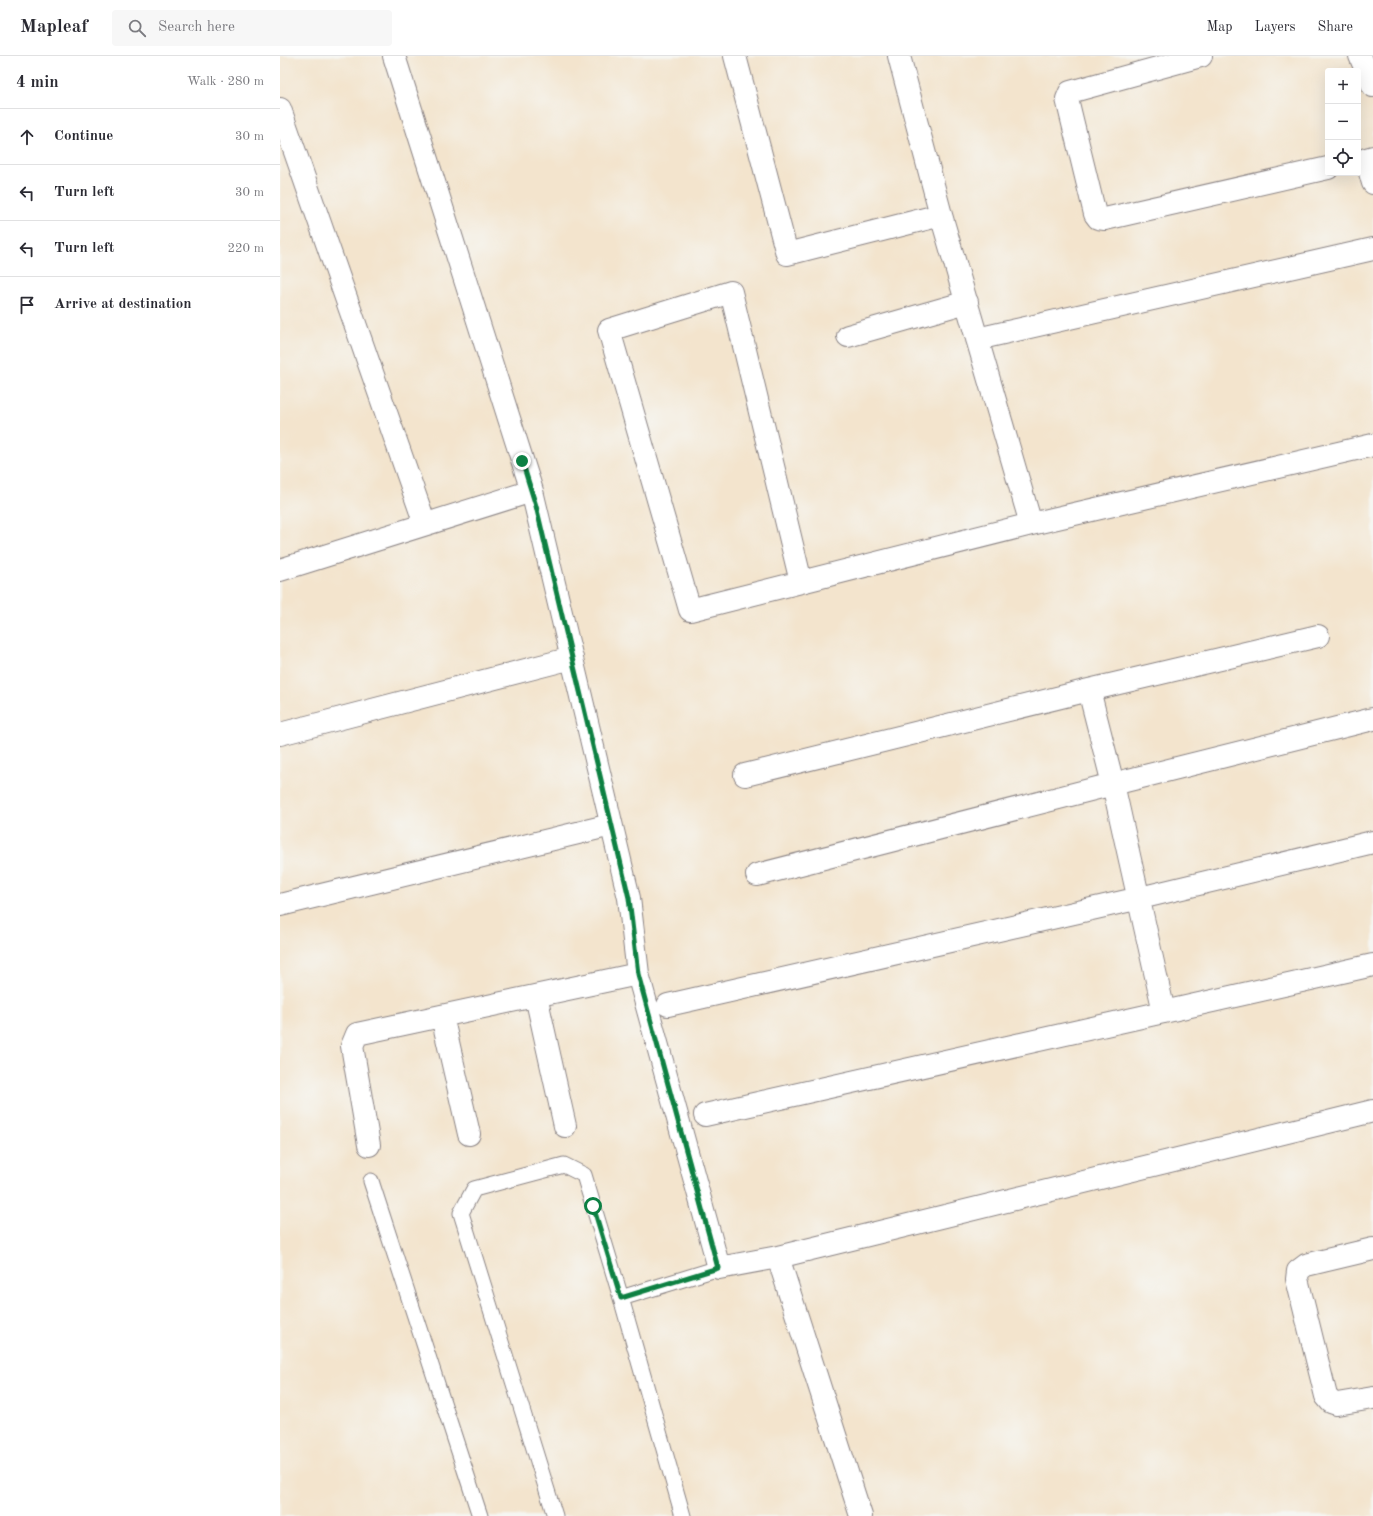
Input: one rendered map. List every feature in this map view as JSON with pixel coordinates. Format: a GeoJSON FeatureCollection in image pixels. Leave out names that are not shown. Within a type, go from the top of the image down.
{"type":"FeatureCollection","features":[{"type":"Feature","properties":{"kind":"street"},"geometry":{"type":"LineString","coordinates":[[394,56],[532,491],[629,898],[638,974],[718,1268],[778,1257],[1373,1111]]}},
{"type":"Feature","properties":{"kind":"street"},"geometry":{"type":"LineString","coordinates":[[735,56],[787,254],[941,215]]}},
{"type":"Feature","properties":{"kind":"street"},"geometry":{"type":"LineString","coordinates":[[899,56],[941,215],[1031,524]]}},
{"type":"Feature","properties":{"kind":"street"},"geometry":{"type":"LineString","coordinates":[[1201,56],[1070,92],[1067,99],[1095,214],[1098,218],[1104,219],[1325,169]]}},
{"type":"Feature","properties":{"kind":"street"},"geometry":{"type":"LineString","coordinates":[[1360,56],[1373,86]]}},
{"type":"Feature","properties":{"kind":"street"},"geometry":{"type":"LineString","coordinates":[[280,109],[425,524]]}},
{"type":"Feature","properties":{"kind":"street"},"geometry":{"type":"LineString","coordinates":[[1366,159],[1373,183]]}},
{"type":"Feature","properties":{"kind":"street"},"geometry":{"type":"LineString","coordinates":[[977,339],[1373,248]]}},
{"type":"Feature","properties":{"kind":"street"},"geometry":{"type":"LineString","coordinates":[[801,582],[730,292],[609,330],[690,610],[1031,524],[1373,445]]}},
{"type":"Feature","properties":{"kind":"street"},"geometry":{"type":"LineString","coordinates":[[848,336],[967,302]]}},
{"type":"Feature","properties":{"kind":"street"},"geometry":{"type":"LineString","coordinates":[[280,570],[532,491]]}},
{"type":"Feature","properties":{"kind":"street"},"geometry":{"type":"LineString","coordinates":[[745,775],[1089,690],[1318,636]]}},
{"type":"Feature","properties":{"kind":"street"},"geometry":{"type":"LineString","coordinates":[[280,734],[572,658]]}},
{"type":"Feature","properties":{"kind":"street"},"geometry":{"type":"LineString","coordinates":[[1089,690],[1140,898],[1164,1012]]}},
{"type":"Feature","properties":{"kind":"street"},"geometry":{"type":"LineString","coordinates":[[757,875],[1373,719]]}},
{"type":"Feature","properties":{"kind":"street"},"geometry":{"type":"LineString","coordinates":[[280,905],[611,825]]}},
{"type":"Feature","properties":{"kind":"street"},"geometry":{"type":"LineString","coordinates":[[668,1005],[1140,898],[1373,842]]}},
{"type":"Feature","properties":{"kind":"street"},"geometry":{"type":"LineString","coordinates":[[705,1115],[1373,965]]}},
{"type":"Feature","properties":{"kind":"street"},"geometry":{"type":"LineString","coordinates":[[369,1145],[352,1046],[357,1034],[638,974]]}},
{"type":"Feature","properties":{"kind":"street"},"geometry":{"type":"LineString","coordinates":[[536,996],[565,1126]]}},
{"type":"Feature","properties":{"kind":"street"},"geometry":{"type":"LineString","coordinates":[[442,1016],[469,1134]]}},
{"type":"Feature","properties":{"kind":"street"},"geometry":{"type":"LineString","coordinates":[[1373,1249],[1306,1264],[1298,1270],[1297,1279],[1326,1396],[1331,1402],[1337,1404],[1373,1398]]}},
{"type":"Feature","properties":{"kind":"street"},"geometry":{"type":"LineString","coordinates":[[778,1257],[861,1516]]}},
{"type":"Feature","properties":{"kind":"lane"},"geometry":{"type":"LineString","coordinates":[[555,1516],[461,1212],[474,1189],[564,1165],[584,1176],[621,1298],[682,1516]]}},
{"type":"Feature","properties":{"kind":"lane"},"geometry":{"type":"LineString","coordinates":[[371,1181],[480,1516]]}},
{"type":"Feature","properties":{"kind":"lane"},"geometry":{"type":"LineString","coordinates":[[621,1298],[718,1268]]}},
{"type":"Feature","properties":{"kind":"route"},"geometry":{"type":"LineString","coordinates":[[522,461],[536,506],[629,898],[638,974],[718,1268],[621,1298],[593,1206]]}}]}
